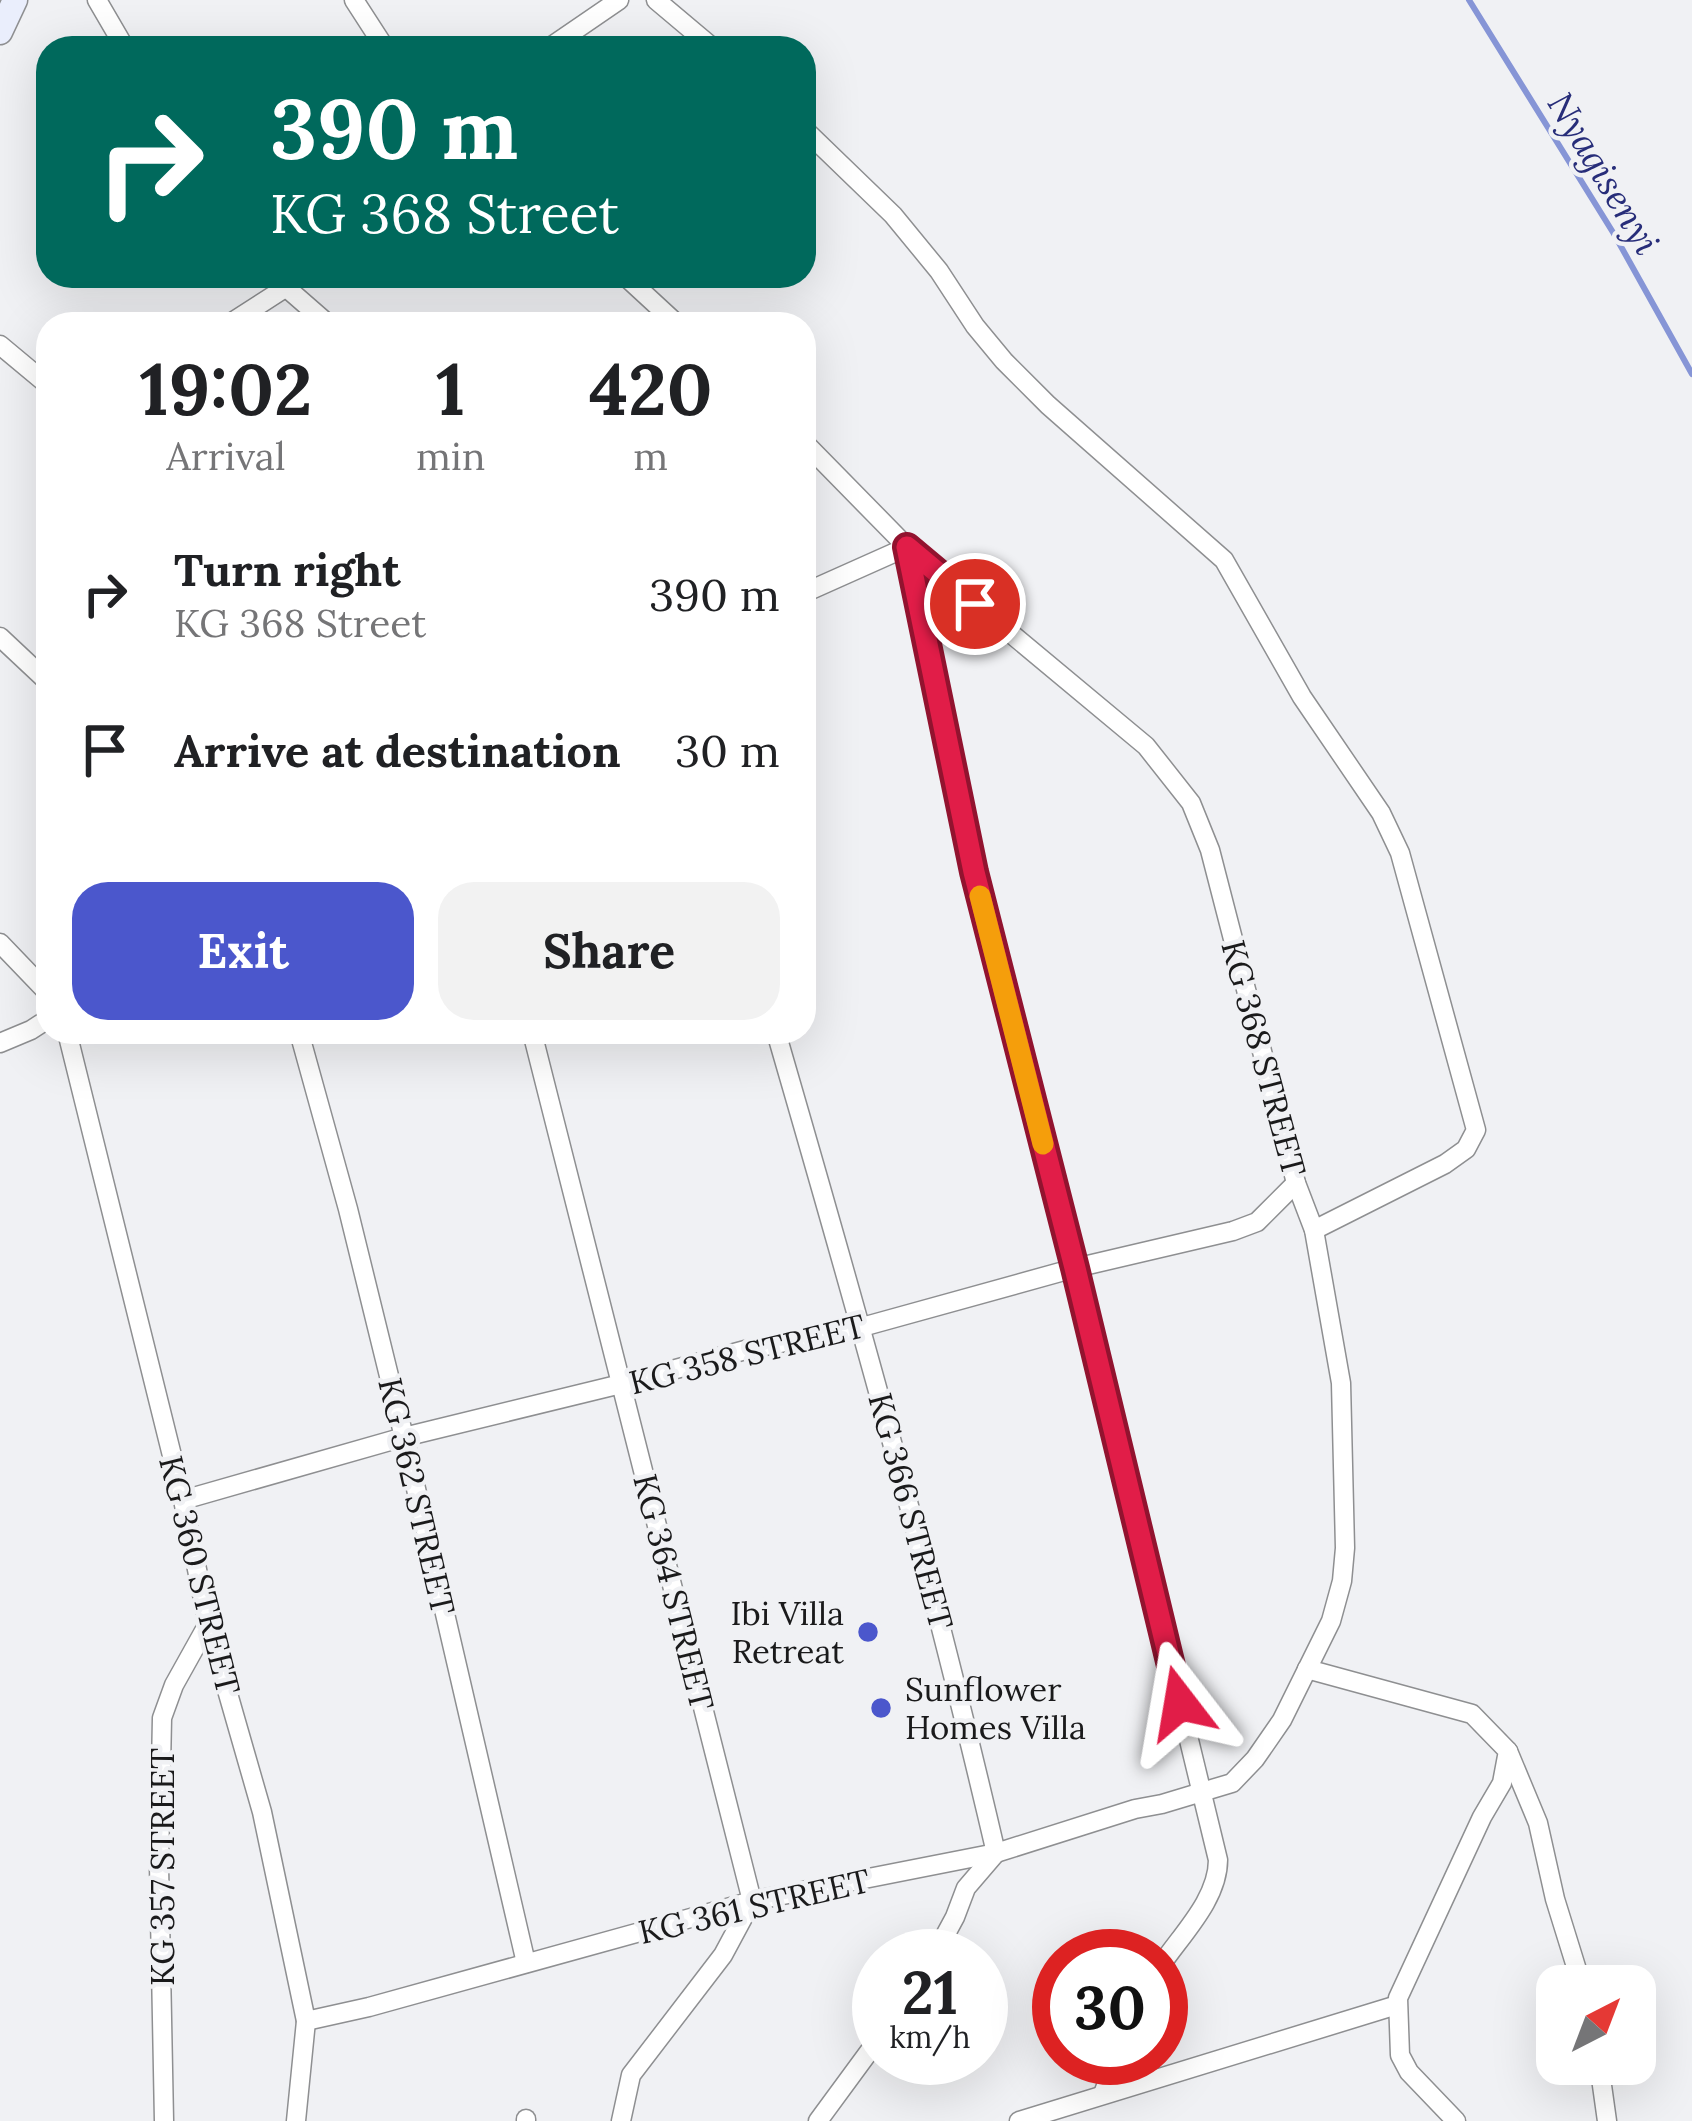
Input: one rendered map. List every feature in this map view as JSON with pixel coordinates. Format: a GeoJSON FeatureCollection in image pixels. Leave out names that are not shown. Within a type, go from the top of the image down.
{"type":"FeatureCollection","features":[{"type":"Feature","properties":{"kind":"main road"},"geometry":{"type":"LineString","coordinates":[[0,32],[15,0]]}},
{"type":"Feature","properties":{"kind":"street"},"geometry":{"type":"LineString","coordinates":[[97,0],[117,36]]}},
{"type":"Feature","properties":{"kind":"street"},"geometry":{"type":"LineString","coordinates":[[354,0],[377,36]]}},
{"type":"Feature","properties":{"kind":"street"},"geometry":{"type":"LineString","coordinates":[[565,36],[619,0]]}},
{"type":"Feature","properties":{"kind":"street"},"geometry":{"type":"LineString","coordinates":[[656,0],[698,36]]}},
{"type":"Feature","properties":{"kind":"street"},"geometry":{"type":"LineString","coordinates":[[816,141],[892,215],[1004,361],[1224,560],[1302,697],[1393,836],[1476,1130],[1466,1149],[1444,1164],[1314,1230]]}},
{"type":"Feature","properties":{"kind":"street"},"geometry":{"type":"LineString","coordinates":[[245,312],[276,288]]}},
{"type":"Feature","properties":{"kind":"street"},"geometry":{"type":"LineString","coordinates":[[294,288],[317,312]]}},
{"type":"Feature","properties":{"kind":"street"},"geometry":{"type":"LineString","coordinates":[[638,288],[663,312]]}},
{"type":"Feature","properties":{"kind":"street"},"geometry":{"type":"LineString","coordinates":[[0,345],[36,375]]}},
{"type":"Feature","properties":{"kind":"street","name":"KG 368 STREET"},"geometry":{"type":"LineString","coordinates":[[816,454],[907,547],[1146,746],[1191,803],[1210,850],[1296,1183],[1314,1230],[1341,1383],[1345,1548],[1331,1621],[1282,1720],[1256,1759],[1232,1783],[1201,1790]]}},
{"type":"Feature","properties":{"kind":"street"},"geometry":{"type":"LineString","coordinates":[[816,588],[907,547],[974,872],[1218,1860],[1212,1892],[1186,1929]]}},
{"type":"Feature","properties":{"kind":"street"},"geometry":{"type":"LineString","coordinates":[[0,637],[36,671]]}},
{"type":"Feature","properties":{"kind":"street"},"geometry":{"type":"LineString","coordinates":[[0,943],[36,980]]}},
{"type":"Feature","properties":{"kind":"street"},"geometry":{"type":"LineString","coordinates":[[0,1043],[36,1027]]}},
{"type":"Feature","properties":{"kind":"street","name":"KG 360 STREET"},"geometry":{"type":"LineString","coordinates":[[70,1044],[183,1500],[208,1624],[262,1812],[306,2021],[296,2121]]}},
{"type":"Feature","properties":{"kind":"street","name":"KG 362 STREET"},"geometry":{"type":"LineString","coordinates":[[302,1044],[404,1436],[526,1963]]}},
{"type":"Feature","properties":{"kind":"street","name":"KG 364 STREET"},"geometry":{"type":"LineString","coordinates":[[535,1044],[752,1901]]}},
{"type":"Feature","properties":{"kind":"street","name":"KG 366 STREET"},"geometry":{"type":"LineString","coordinates":[[779,1044],[862,1327],[997,1853]]}},
{"type":"Feature","properties":{"kind":"street","name":"KG 358 STREET"},"geometry":{"type":"LineString","coordinates":[[183,1500],[404,1436],[748,1349],[862,1327],[1075,1268],[1233,1231],[1257,1222],[1296,1183]]}},
{"type":"Feature","properties":{"kind":"street","name":"KG 357 STREET"},"geometry":{"type":"LineString","coordinates":[[164,2121],[159,1865],[162,1718],[174,1685],[208,1624]]}},
{"type":"Feature","properties":{"kind":"street"},"geometry":{"type":"LineString","coordinates":[[1307,1669],[1472,1714],[1508,1751],[1538,1823],[1575,1965]]}},
{"type":"Feature","properties":{"kind":"street"},"geometry":{"type":"LineString","coordinates":[[1456,2121],[1409,2072],[1400,2055],[1397,2005],[1502,1783],[1508,1751]]}},
{"type":"Feature","properties":{"kind":"street","name":"KG 361 STREET"},"geometry":{"type":"LineString","coordinates":[[306,2021],[752,1901],[997,1853],[1201,1790]]}},
{"type":"Feature","properties":{"kind":"street"},"geometry":{"type":"LineString","coordinates":[[949,1929],[966,1888],[997,1853]]}},
{"type":"Feature","properties":{"kind":"street"},"geometry":{"type":"LineString","coordinates":[[621,2121],[631,2075],[723,1954],[752,1901]]}},
{"type":"Feature","properties":{"kind":"street"},"geometry":{"type":"LineString","coordinates":[[1019,2121],[1397,2005]]}},
{"type":"Feature","properties":{"kind":"street"},"geometry":{"type":"LineString","coordinates":[[818,2121],[852,2075]]}},
{"type":"Feature","properties":{"kind":"street"},"geometry":{"type":"LineString","coordinates":[[1103,2094],[1106,2085]]}},
{"type":"Feature","properties":{"kind":"street"},"geometry":{"type":"LineString","coordinates":[[1601,2085],[1607,2121]]}},
{"type":"Feature","properties":{"kind":"waterway","name":"Nyagisenyi"},"geometry":{"type":"LineString","coordinates":[[1469,0],[1614,234],[1692,374]]}},
{"type":"Feature","properties":{"kind":"slow traffic"},"geometry":{"type":"LineString","coordinates":[[980,896],[1043,1144]]}},
{"type":"Feature","properties":{"kind":"place","name":"Ibi Villa Retreat"},"geometry":{"type":"Point","coordinates":[868,1632]}},
{"type":"Feature","properties":{"kind":"place","name":"Sunflower Homes Villa"},"geometry":{"type":"Point","coordinates":[881,1708]}},
{"type":"Feature","properties":{"kind":"route"},"geometry":{"type":"LineString","coordinates":[[975,604],[907,547],[974,872],[1180,1703]]}}]}
